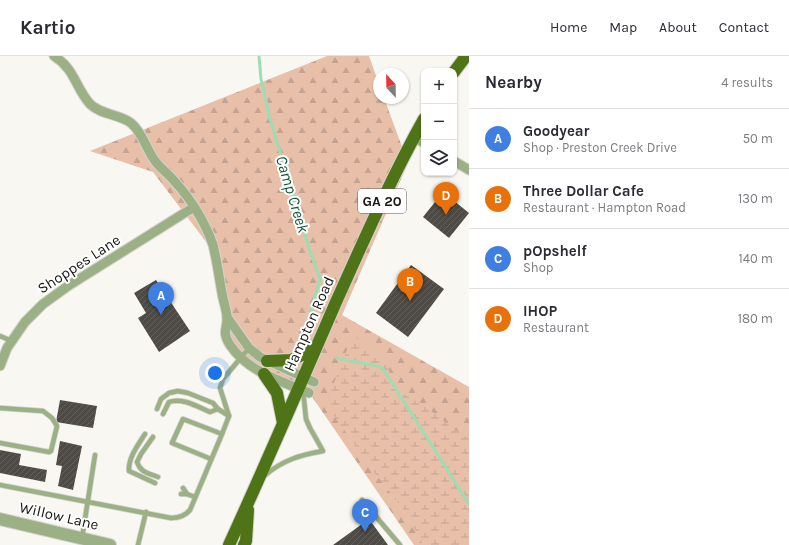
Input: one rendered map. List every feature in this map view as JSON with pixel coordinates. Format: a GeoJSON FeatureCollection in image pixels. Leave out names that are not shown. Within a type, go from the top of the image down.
{"type":"FeatureCollection","features":[{"type":"Feature","properties":{"kind":"main road"},"geometry":{"type":"LineString","coordinates":[[457,68],[466,56]]}},
{"type":"Feature","properties":{"kind":"main road","name":"Hampton Road"},"geometry":{"type":"LineString","coordinates":[[229,545],[283,423],[306,386],[318,345],[376,214],[419,140]]}},
{"type":"Feature","properties":{"kind":"main road"},"geometry":{"type":"LineString","coordinates":[[267,360],[291,360],[318,345]]}},
{"type":"Feature","properties":{"kind":"main road"},"geometry":{"type":"LineString","coordinates":[[264,374],[277,393],[283,423]]}},
{"type":"Feature","properties":{"kind":"main road"},"geometry":{"type":"LineString","coordinates":[[245,543],[249,501]]}},
{"type":"Feature","properties":{"kind":"street"},"geometry":{"type":"LineString","coordinates":[[54,56],[69,69],[81,91],[92,105],[100,111],[126,120],[136,128],[156,162],[176,183],[194,207],[212,243],[217,261],[227,318],[225,330],[226,339],[231,347],[240,358],[264,374],[306,386]]}},
{"type":"Feature","properties":{"kind":"street"},"geometry":{"type":"LineString","coordinates":[[457,163],[469,170]]}},
{"type":"Feature","properties":{"kind":"street","name":"Shoppes Lane"},"geometry":{"type":"LineString","coordinates":[[0,366],[7,348],[25,322],[43,304],[68,286],[194,207]]}},
{"type":"Feature","properties":{"kind":"street"},"geometry":{"type":"LineString","coordinates":[[227,318],[249,348],[306,386]]}},
{"type":"Feature","properties":{"kind":"street","name":"Willow Lane"},"geometry":{"type":"LineString","coordinates":[[0,519],[80,541],[110,545]]}},
{"type":"Feature","properties":{"kind":"lane"},"geometry":{"type":"LineString","coordinates":[[0,336],[12,341]]}},
{"type":"Feature","properties":{"kind":"lane"},"geometry":{"type":"LineString","coordinates":[[0,485],[171,518],[184,516],[190,510],[196,497],[229,416],[220,388],[223,379],[249,348]]}},
{"type":"Feature","properties":{"kind":"lane"},"geometry":{"type":"LineString","coordinates":[[256,484],[268,472],[296,456],[323,451],[306,419],[306,386]]}},
{"type":"Feature","properties":{"kind":"lane"},"geometry":{"type":"LineString","coordinates":[[157,409],[162,399],[169,393],[178,391],[213,403],[218,409],[229,416]]}},
{"type":"Feature","properties":{"kind":"lane"},"geometry":{"type":"LineString","coordinates":[[163,414],[169,402],[175,400],[210,412],[218,409]]}},
{"type":"Feature","properties":{"kind":"lane"},"geometry":{"type":"LineString","coordinates":[[0,408],[43,411],[52,418],[57,426],[51,451],[49,452],[0,443]]}},
{"type":"Feature","properties":{"kind":"lane"},"geometry":{"type":"LineString","coordinates":[[211,459],[172,443],[182,419],[222,434]]}},
{"type":"Feature","properties":{"kind":"lane"},"geometry":{"type":"LineString","coordinates":[[144,434],[130,459],[129,471],[155,483]]}},
{"type":"Feature","properties":{"kind":"lane"},"geometry":{"type":"LineString","coordinates":[[152,436],[137,462],[143,471],[158,477]]}},
{"type":"Feature","properties":{"kind":"lane"},"geometry":{"type":"LineString","coordinates":[[80,541],[95,455]]}},
{"type":"Feature","properties":{"kind":"lane"},"geometry":{"type":"LineString","coordinates":[[183,488],[187,494]]}},
{"type":"Feature","properties":{"kind":"lane"},"geometry":{"type":"LineString","coordinates":[[181,494],[196,497]]}},
{"type":"Feature","properties":{"kind":"lane"},"geometry":{"type":"LineString","coordinates":[[362,500],[400,545]]}},
{"type":"Feature","properties":{"kind":"lane"},"geometry":{"type":"LineString","coordinates":[[138,545],[146,512]]}},
{"type":"Feature","properties":{"kind":"green space"},"geometry":{"type":"Polygon","coordinates":[[[327,56],[369,56],[373,68],[373,104],[386,104],[408,163],[342,315],[469,387],[469,545],[414,545],[308,391],[228,349],[210,247],[153,172],[90,151],[327,56]]]}},
{"type":"Feature","properties":{"kind":"green space"},"geometry":{"type":"Polygon","coordinates":[[[353,335],[385,361],[396,389],[427,408],[469,440],[469,545],[423,545],[406,513],[370,467],[326,404],[353,335]]]}},
{"type":"Feature","properties":{"kind":"building"},"geometry":{"type":"Polygon","coordinates":[[[443,192],[469,213],[449,238],[423,217],[443,192]]]}},
{"type":"Feature","properties":{"kind":"building"},"geometry":{"type":"Polygon","coordinates":[[[411,265],[444,289],[408,337],[376,313],[411,265]]]}},
{"type":"Feature","properties":{"kind":"building"},"geometry":{"type":"Polygon","coordinates":[[[156,280],[190,331],[159,352],[138,318],[146,313],[134,293],[156,280]]]}},
{"type":"Feature","properties":{"kind":"building"},"geometry":{"type":"Polygon","coordinates":[[[60,400],[97,406],[93,428],[56,422],[60,400]]]}},
{"type":"Feature","properties":{"kind":"building"},"geometry":{"type":"Polygon","coordinates":[[[60,441],[82,446],[73,490],[58,486],[62,466],[56,465],[60,441]]]}},
{"type":"Feature","properties":{"kind":"building"},"geometry":{"type":"Polygon","coordinates":[[[0,450],[21,454],[19,465],[47,470],[45,482],[0,473],[0,450]]]}},
{"type":"Feature","properties":{"kind":"building"},"geometry":{"type":"Polygon","coordinates":[[[369,519],[388,545],[333,545],[369,519]]]}},
{"type":"Feature","properties":{"kind":"waterway","name":"Camp Creek"},"geometry":{"type":"LineString","coordinates":[[259,56],[261,79],[271,123],[309,248],[320,279],[305,331]]}},
{"type":"Feature","properties":{"kind":"waterway","name":"Camp Creek"},"geometry":{"type":"LineString","coordinates":[[336,358],[382,367],[469,504]]}},
{"type":"Feature","properties":{"kind":"place","name":"IHOP"},"geometry":{"type":"Point","coordinates":[446,215]}},
{"type":"Feature","properties":{"kind":"place","name":"Three Dollar Cafe"},"geometry":{"type":"Point","coordinates":[410,301]}},
{"type":"Feature","properties":{"kind":"place","name":"Goodyear"},"geometry":{"type":"Point","coordinates":[161,315]}},
{"type":"Feature","properties":{"kind":"place","name":"pOpshelf"},"geometry":{"type":"Point","coordinates":[365,532]}}]}
